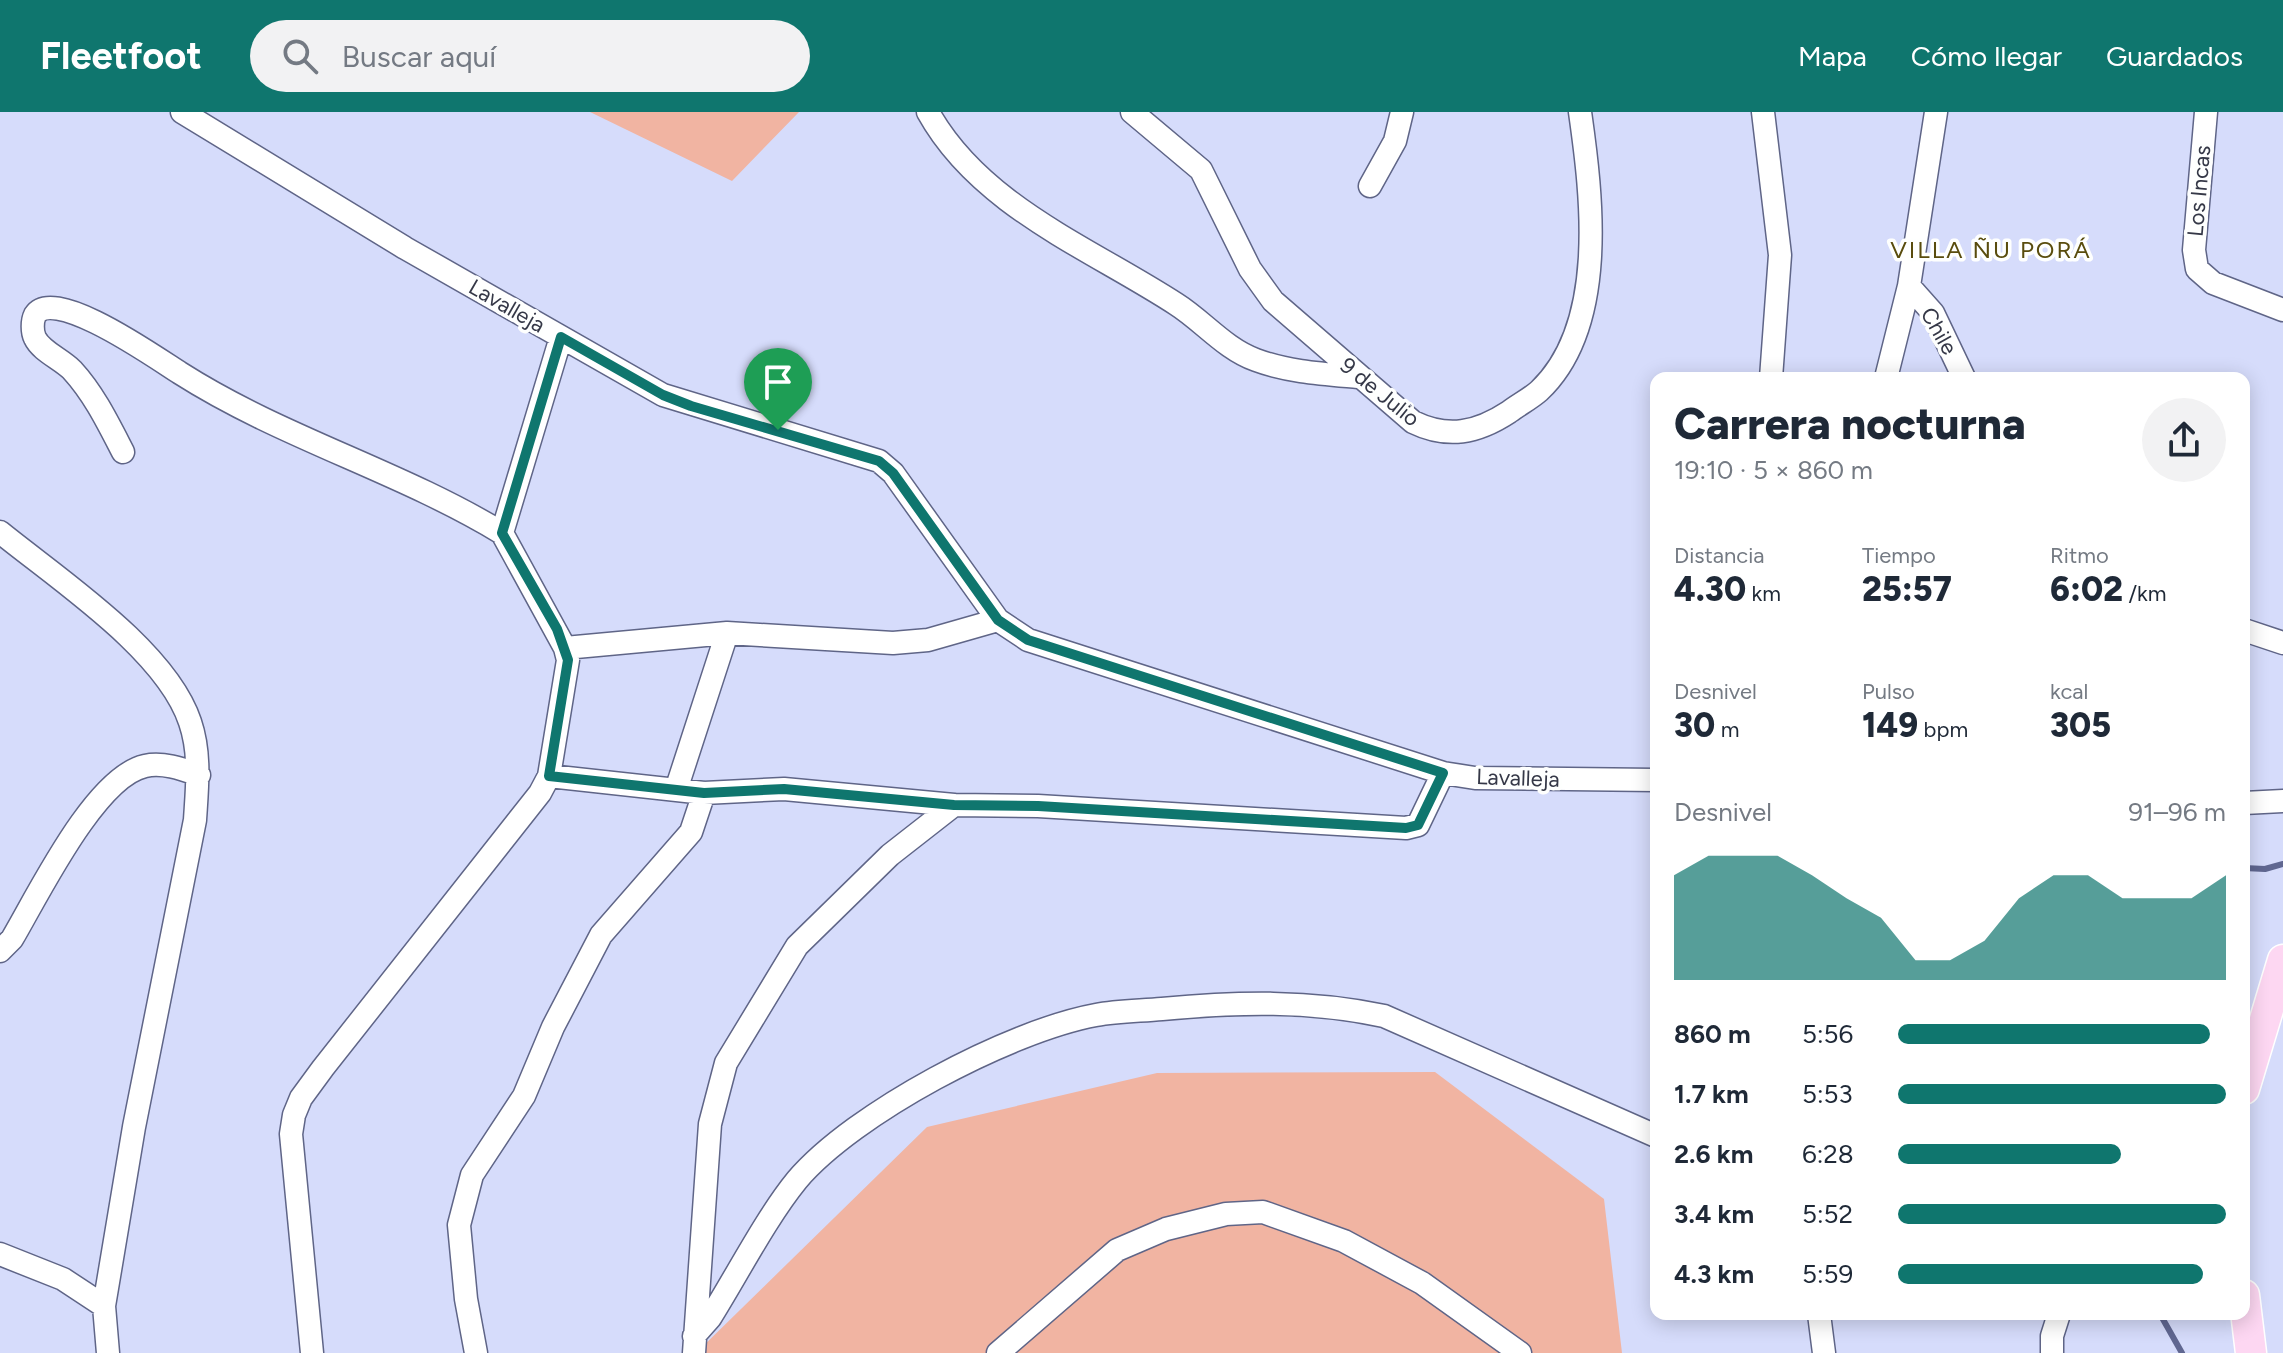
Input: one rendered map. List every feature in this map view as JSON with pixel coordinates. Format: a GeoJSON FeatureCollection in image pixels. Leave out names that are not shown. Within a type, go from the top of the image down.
{"type":"FeatureCollection","features":[{"type":"Feature","properties":{"kind":"main road"},"geometry":{"type":"LineString","coordinates":[[2250,1069],[2282,964]]}},
{"type":"Feature","properties":{"kind":"main road"},"geometry":{"type":"LineString","coordinates":[[2247,1320],[2251,1353]]}},
{"type":"Feature","properties":{"kind":"street","name":"Lavalleja"},"geometry":{"type":"LineString","coordinates":[[182,112],[561,337],[677,401],[879,461],[893,473],[998,620],[1028,640],[1443,773],[1475,778],[1650,780]]}},
{"type":"Feature","properties":{"kind":"street"},"geometry":{"type":"LineString","coordinates":[[928,112],[952,149],[1007,200],[1179,306],[1241,352],[1254,360],[1308,373],[1358,377]]}},
{"type":"Feature","properties":{"kind":"street","name":"9 de Julio"},"geometry":{"type":"LineString","coordinates":[[1132,112],[1201,170],[1259,285],[1358,377],[1413,422],[1432,431],[1463,434],[1492,423],[1545,383],[1560,366],[1587,293],[1590,181],[1580,112]]}},
{"type":"Feature","properties":{"kind":"street"},"geometry":{"type":"LineString","coordinates":[[1370,186],[1395,141],[1402,112]]}},
{"type":"Feature","properties":{"kind":"street"},"geometry":{"type":"LineString","coordinates":[[1763,112],[1780,255],[1771,372]]}},
{"type":"Feature","properties":{"kind":"street"},"geometry":{"type":"LineString","coordinates":[[1888,372],[1909,286],[1936,112]]}},
{"type":"Feature","properties":{"kind":"street","name":"Los Incas"},"geometry":{"type":"LineString","coordinates":[[2206,112],[2194,250],[2197,269],[2213,283],[2283,310]]}},
{"type":"Feature","properties":{"kind":"street","name":"Chile"},"geometry":{"type":"LineString","coordinates":[[1909,286],[1933,313],[1961,372]]}},
{"type":"Feature","properties":{"kind":"street"},"geometry":{"type":"LineString","coordinates":[[123,452],[91,394],[70,368],[36,341],[32,330],[35,315],[41,310],[52,306],[65,309],[102,325],[194,382],[319,445],[461,507],[502,533],[565,648],[568,660],[549,776],[540,793],[323,1068],[294,1115],[291,1134],[312,1353]]}},
{"type":"Feature","properties":{"kind":"street"},"geometry":{"type":"LineString","coordinates":[[502,533],[561,337]]}},
{"type":"Feature","properties":{"kind":"street"},"geometry":{"type":"LineString","coordinates":[[0,532],[130,638],[169,682],[191,725],[199,775],[195,820],[134,1127],[104,1306],[108,1353]]}},
{"type":"Feature","properties":{"kind":"street"},"geometry":{"type":"LineString","coordinates":[[565,648],[727,633],[893,643],[928,640],[998,620]]}},
{"type":"Feature","properties":{"kind":"street"},"geometry":{"type":"LineString","coordinates":[[2250,632],[2283,643]]}},
{"type":"Feature","properties":{"kind":"street"},"geometry":{"type":"LineString","coordinates":[[676,790],[727,633]]}},
{"type":"Feature","properties":{"kind":"street"},"geometry":{"type":"LineString","coordinates":[[0,951],[12,939],[88,812],[119,779],[144,766],[173,766],[199,775]]}},
{"type":"Feature","properties":{"kind":"street"},"geometry":{"type":"LineString","coordinates":[[549,776],[704,793],[784,789],[954,805],[1053,807],[1406,828],[1418,825],[1443,773]]}},
{"type":"Feature","properties":{"kind":"street"},"geometry":{"type":"LineString","coordinates":[[476,1353],[466,1299],[459,1225],[472,1175],[524,1096],[553,1027],[601,935],[691,832],[704,793]]}},
{"type":"Feature","properties":{"kind":"street"},"geometry":{"type":"LineString","coordinates":[[2250,803],[2283,801]]}},
{"type":"Feature","properties":{"kind":"street"},"geometry":{"type":"LineString","coordinates":[[694,1344],[710,1124],[726,1063],[797,946],[890,855],[954,805]]}},
{"type":"Feature","properties":{"kind":"street"},"geometry":{"type":"LineString","coordinates":[[694,1344],[797,1181],[835,1143],[872,1116],[934,1079],[1025,1037],[1095,1015],[1220,1004],[1305,1004],[1384,1016],[1650,1133]]}},
{"type":"Feature","properties":{"kind":"street"},"geometry":{"type":"LineString","coordinates":[[998,1353],[1117,1250],[1166,1229],[1226,1214],[1263,1212],[1344,1241],[1422,1283],[1520,1353]]}},
{"type":"Feature","properties":{"kind":"street"},"geometry":{"type":"LineString","coordinates":[[0,1254],[63,1279],[104,1306]]}},
{"type":"Feature","properties":{"kind":"street"},"geometry":{"type":"LineString","coordinates":[[1820,1320],[1824,1353]]}},
{"type":"Feature","properties":{"kind":"street"},"geometry":{"type":"LineString","coordinates":[[2052,1353],[2052,1336],[2057,1320]]}},
{"type":"Feature","properties":{"kind":"shaded area"},"geometry":{"type":"Polygon","coordinates":[[[590,112],[799,112],[732,181],[590,112]]]}},
{"type":"Feature","properties":{"kind":"shaded area"},"geometry":{"type":"Polygon","coordinates":[[[1435,1072],[1604,1199],[1622,1353],[696,1353],[927,1127],[1157,1073],[1435,1072]]]}},
{"type":"Feature","properties":{"kind":"waterway"},"geometry":{"type":"LineString","coordinates":[[2250,868],[2265,869],[2283,864]]}},
{"type":"Feature","properties":{"kind":"waterway"},"geometry":{"type":"LineString","coordinates":[[2163,1320],[2182,1353]]}},
{"type":"Feature","properties":{"kind":"district","name":"VILLA ÑU PORÁ"},"geometry":{"type":"Point","coordinates":[1991,249]}},
{"type":"Feature","properties":{"kind":"route"},"geometry":{"type":"LineString","coordinates":[[561,337],[663,395],[778,430],[865,454],[879,461],[893,473],[998,620],[1028,640],[1443,773],[1418,825],[1406,828],[1038,806],[954,805],[784,789],[704,793],[549,776],[568,660],[557,629],[514,549],[502,533],[561,337]]}}]}
